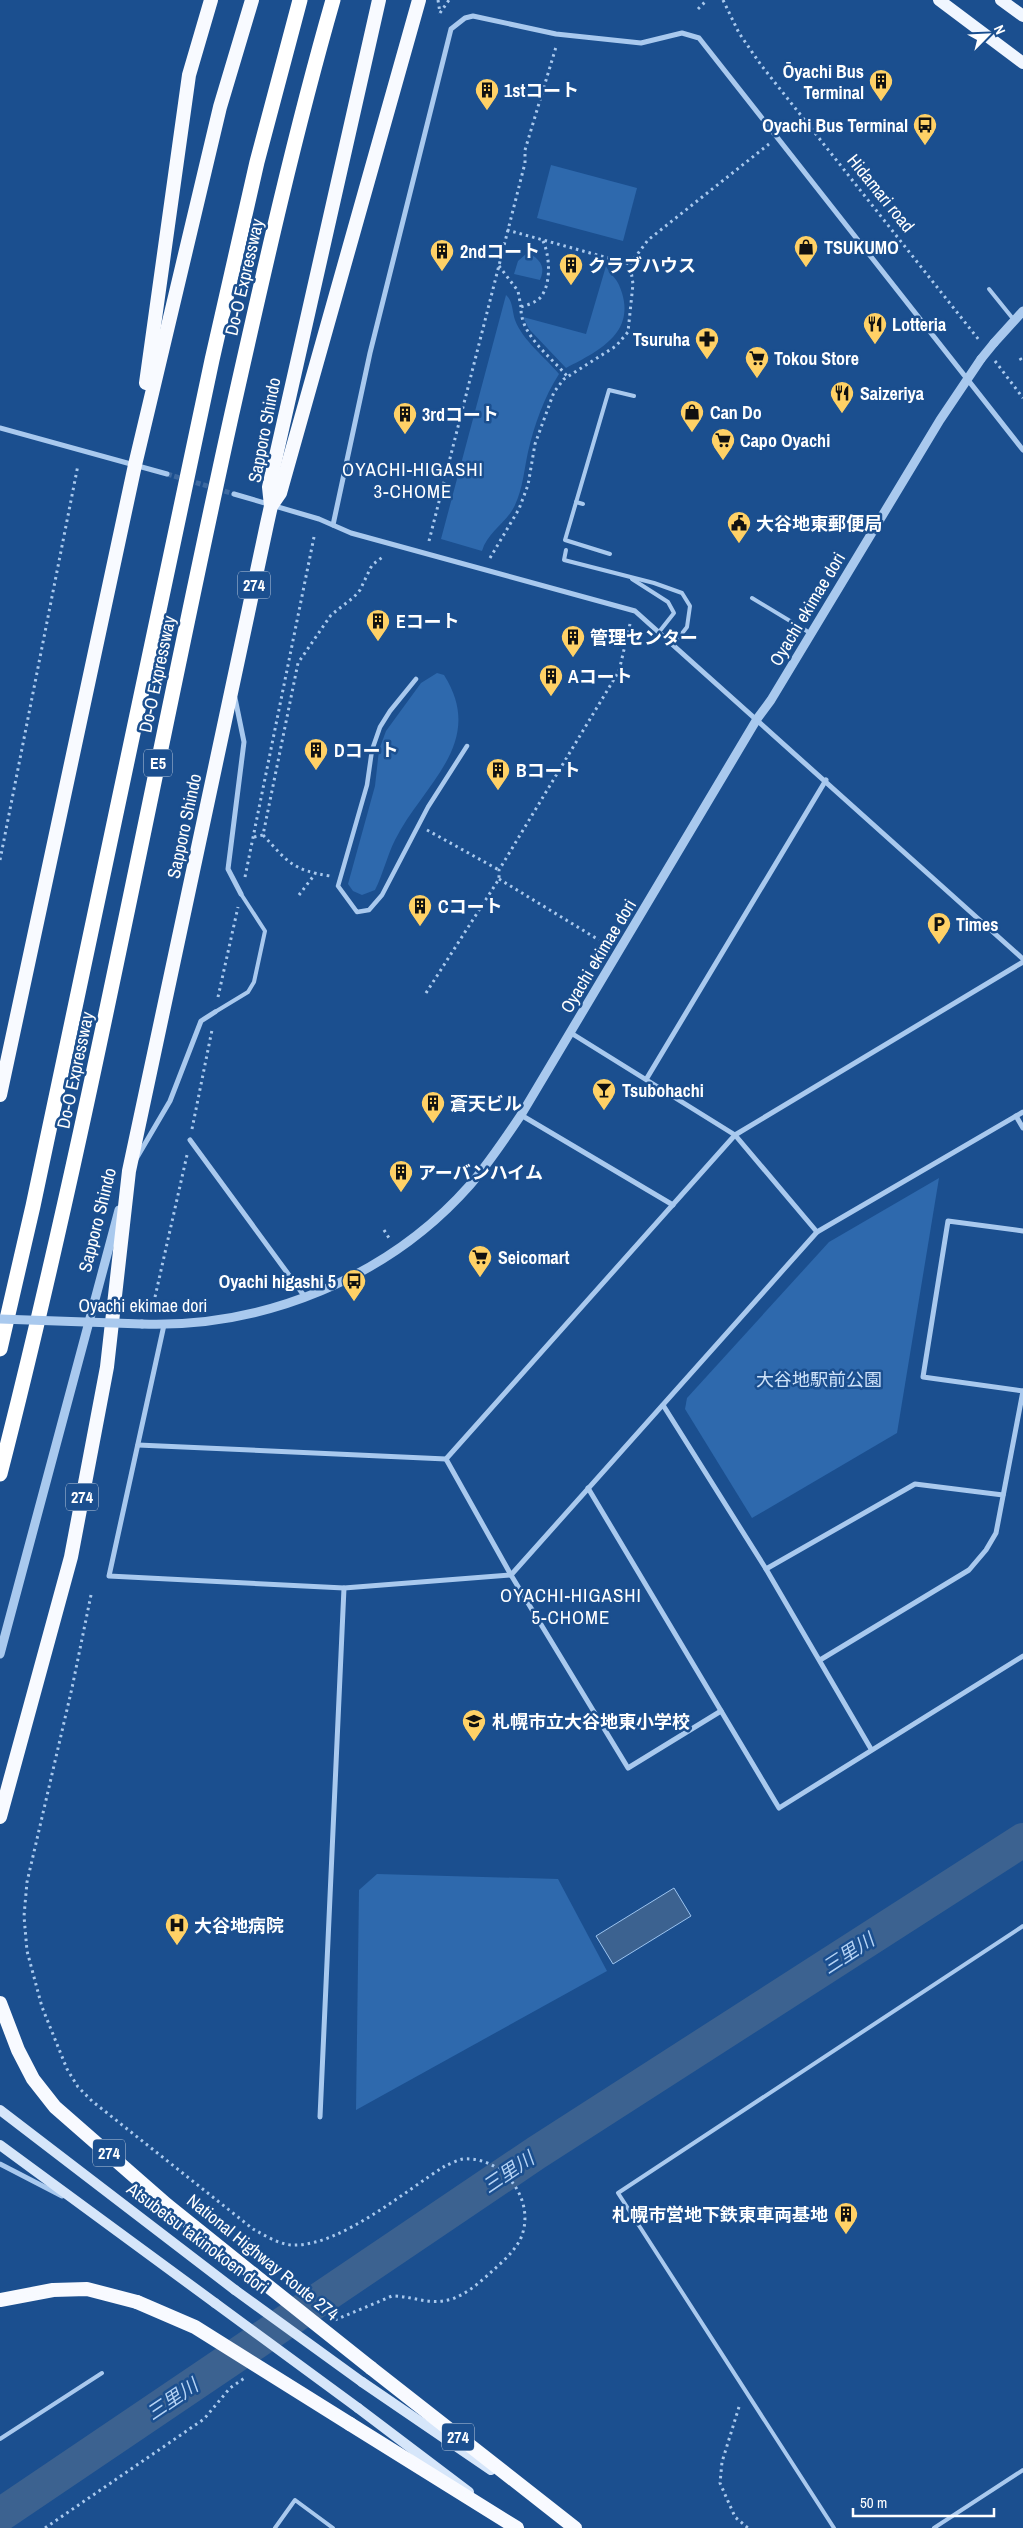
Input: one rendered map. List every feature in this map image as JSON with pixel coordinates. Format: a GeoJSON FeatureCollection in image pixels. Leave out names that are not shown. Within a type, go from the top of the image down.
{"type":"FeatureCollection","features":[{"type":"Feature","properties":{"kind":"highway"},"geometry":{"type":"LineString","coordinates":[[135,465],[189,75],[211,0]]}},
{"type":"Feature","properties":{"kind":"highway"},"geometry":{"type":"LineString","coordinates":[[0,1095],[135,465],[220,107],[252,0]]}},
{"type":"Feature","properties":{"kind":"highway","name":"Do-O Expressway"},"geometry":{"type":"LineString","coordinates":[[0,1349],[58,1089],[212,360],[257,162],[300,0]]}},
{"type":"Feature","properties":{"kind":"highway","name":"Do-O Expressway"},"geometry":{"type":"LineString","coordinates":[[0,1474],[88,1103],[205,534],[268,252],[318,52],[333,0]]}},
{"type":"Feature","properties":{"kind":"highway","name":"Sapporo Shindo"},"geometry":{"type":"LineString","coordinates":[[129,1171],[271,506],[269,487],[379,0]]}},
{"type":"Feature","properties":{"kind":"highway"},"geometry":{"type":"LineString","coordinates":[[271,506],[280,493],[419,0]]}},
{"type":"Feature","properties":{"kind":"highway","name":"274"},"geometry":{"type":"LineString","coordinates":[[0,1817],[71,1558],[107,1367],[129,1171]]}},
{"type":"Feature","properties":{"kind":"highway","name":"National Highway Route 274"},"geometry":{"type":"LineString","coordinates":[[0,2004],[26,2064],[55,2107],[167,2205],[544,2506]]}},
{"type":"Feature","properties":{"kind":"highway","name":"274"},"geometry":{"type":"LineString","coordinates":[[0,2300],[53,2290],[87,2289],[137,2302],[195,2327],[518,2528]]}},
{"type":"Feature","properties":{"kind":"highway","name":"Atsubetsu takinokoen dori"},"geometry":{"type":"LineString","coordinates":[[544,2506],[575,2528]]}},
{"type":"Feature","properties":{"kind":"main road"},"geometry":{"type":"LineString","coordinates":[[939,0],[1023,63]]}},
{"type":"Feature","properties":{"kind":"main road"},"geometry":{"type":"LineString","coordinates":[[1001,0],[1023,16]]}},
{"type":"Feature","properties":{"kind":"main road","name":"Atsubetsu takinokoen dori"},"geometry":{"type":"LineString","coordinates":[[0,2110],[234,2290],[362,2382],[544,2506]]}},
{"type":"Feature","properties":{"kind":"main road"},"geometry":{"type":"LineString","coordinates":[[0,2145],[518,2528]]}},
{"type":"Feature","properties":{"kind":"street"},"geometry":{"type":"LineString","coordinates":[[333,526],[370,353],[451,30],[465,18],[473,16],[556,34],[641,43],[682,33],[699,38],[1023,450]]}},
{"type":"Feature","properties":{"kind":"street","name":"Oyachi ekimae dori"},"geometry":{"type":"LineString","coordinates":[[0,1319],[164,1325],[223,1320],[256,1314],[306,1298],[372,1266],[448,1208],[489,1162],[521,1115],[757,719],[772,700],[810,634],[967,378],[994,343],[1023,312]]}},
{"type":"Feature","properties":{"kind":"street"},"geometry":{"type":"LineString","coordinates":[[0,428],[167,474]]}},
{"type":"Feature","properties":{"kind":"street"},"geometry":{"type":"LineString","coordinates":[[234,494],[352,533],[635,611],[826,780],[1023,961],[735,1135],[446,1459]]}},
{"type":"Feature","properties":{"kind":"street"},"geometry":{"type":"LineString","coordinates":[[416,679],[390,711],[380,727],[372,750],[367,785],[338,886],[357,912],[369,910],[382,895],[428,807],[466,746]]}},
{"type":"Feature","properties":{"kind":"street"},"geometry":{"type":"LineString","coordinates":[[233,688],[244,742],[228,869],[241,894]]}},
{"type":"Feature","properties":{"kind":"street"},"geometry":{"type":"LineString","coordinates":[[647,1078],[826,780]]}},
{"type":"Feature","properties":{"kind":"street"},"geometry":{"type":"LineString","coordinates":[[129,1171],[170,1101],[201,1021],[215,1012]]}},
{"type":"Feature","properties":{"kind":"street"},"geometry":{"type":"LineString","coordinates":[[571,1033],[647,1078],[735,1135],[817,1232]]}},
{"type":"Feature","properties":{"kind":"street"},"geometry":{"type":"LineString","coordinates":[[164,1325],[109,1576],[344,1588],[511,1575],[817,1232],[1023,1112]]}},
{"type":"Feature","properties":{"kind":"street"},"geometry":{"type":"LineString","coordinates":[[521,1115],[672,1205]]}},
{"type":"Feature","properties":{"kind":"street"},"geometry":{"type":"LineString","coordinates":[[1016,1116],[1023,1128]]}},
{"type":"Feature","properties":{"kind":"street"},"geometry":{"type":"LineString","coordinates":[[190,1140],[306,1298]]}},
{"type":"Feature","properties":{"kind":"street","name":"Sapporo Shindo"},"geometry":{"type":"LineString","coordinates":[[0,1654],[77,1373],[129,1171]]}},
{"type":"Feature","properties":{"kind":"street"},"geometry":{"type":"LineString","coordinates":[[820,1660],[969,1570],[986,1550],[996,1533],[1023,1391],[922,1377],[948,1221],[1023,1231]]}},
{"type":"Feature","properties":{"kind":"street"},"geometry":{"type":"LineString","coordinates":[[663,1406],[766,1568],[871,1750]]}},
{"type":"Feature","properties":{"kind":"street"},"geometry":{"type":"LineString","coordinates":[[138,1445],[446,1459]]}},
{"type":"Feature","properties":{"kind":"street"},"geometry":{"type":"LineString","coordinates":[[446,1459],[511,1575],[628,1768],[721,1711]]}},
{"type":"Feature","properties":{"kind":"street"},"geometry":{"type":"LineString","coordinates":[[766,1568],[915,1484],[1003,1495]]}},
{"type":"Feature","properties":{"kind":"street"},"geometry":{"type":"LineString","coordinates":[[588,1488],[779,1808],[1023,1656]]}},
{"type":"Feature","properties":{"kind":"street"},"geometry":{"type":"LineString","coordinates":[[320,2117],[344,1588]]}},
{"type":"Feature","properties":{"kind":"street"},"geometry":{"type":"LineString","coordinates":[[0,2164],[87,2209]]}},
{"type":"Feature","properties":{"kind":"lane"},"geometry":{"type":"LineString","coordinates":[[989,289],[1014,320]]}},
{"type":"Feature","properties":{"kind":"lane"},"geometry":{"type":"LineString","coordinates":[[610,554],[565,540],[610,390],[634,396]]}},
{"type":"Feature","properties":{"kind":"lane"},"geometry":{"type":"LineString","coordinates":[[576,502],[583,504]]}},
{"type":"Feature","properties":{"kind":"lane"},"geometry":{"type":"LineString","coordinates":[[566,550],[564,560],[630,578],[654,582],[682,593],[690,606],[687,627],[673,645]]}},
{"type":"Feature","properties":{"kind":"lane"},"geometry":{"type":"LineString","coordinates":[[630,578],[668,602],[674,613],[659,632]]}},
{"type":"Feature","properties":{"kind":"lane"},"geometry":{"type":"LineString","coordinates":[[752,598],[810,634]]}},
{"type":"Feature","properties":{"kind":"lane"},"geometry":{"type":"LineString","coordinates":[[215,1012],[248,992],[254,982],[265,931],[241,894]]}},
{"type":"Feature","properties":{"kind":"lane"},"geometry":{"type":"LineString","coordinates":[[834,2528],[618,2193],[1023,1926]]}},
{"type":"Feature","properties":{"kind":"lane"},"geometry":{"type":"LineString","coordinates":[[0,2439],[102,2373]]}},
{"type":"Feature","properties":{"kind":"lane"},"geometry":{"type":"LineString","coordinates":[[934,2528],[1023,2470]]}},
{"type":"Feature","properties":{"kind":"lane"},"geometry":{"type":"LineString","coordinates":[[275,2528],[295,2500],[333,2528]]}},
{"type":"Feature","properties":{"kind":"path"},"geometry":{"type":"LineString","coordinates":[[438,0],[440,14],[449,0]]}},
{"type":"Feature","properties":{"kind":"path"},"geometry":{"type":"LineString","coordinates":[[698,9],[708,0]]}},
{"type":"Feature","properties":{"kind":"path","name":"Hidamari road"},"geometry":{"type":"LineString","coordinates":[[723,0],[739,33],[761,65],[980,341]]}},
{"type":"Feature","properties":{"kind":"path"},"geometry":{"type":"LineString","coordinates":[[429,541],[525,163],[525,150],[556,47]]}},
{"type":"Feature","properties":{"kind":"path"},"geometry":{"type":"LineString","coordinates":[[490,558],[519,509],[528,485],[531,460],[554,392],[567,376],[616,346],[628,332],[633,284],[630,264],[648,240],[769,144]]}},
{"type":"Feature","properties":{"kind":"path"},"geometry":{"type":"LineString","coordinates":[[507,230],[630,264]]}},
{"type":"Feature","properties":{"kind":"path"},"geometry":{"type":"LineString","coordinates":[[521,307],[537,301],[542,295],[549,270],[549,253],[543,241]]}},
{"type":"Feature","properties":{"kind":"path"},"geometry":{"type":"LineString","coordinates":[[499,266],[518,291],[521,307],[520,317],[526,330],[567,376]]}},
{"type":"Feature","properties":{"kind":"path"},"geometry":{"type":"LineString","coordinates":[[991,356],[1023,398]]}},
{"type":"Feature","properties":{"kind":"path"},"geometry":{"type":"LineString","coordinates":[[1020,358],[1023,363]]}},
{"type":"Feature","properties":{"kind":"path"},"geometry":{"type":"LineString","coordinates":[[0,860],[78,464]]}},
{"type":"Feature","properties":{"kind":"path"},"geometry":{"type":"LineString","coordinates":[[155,1297],[254,838],[314,537]]}},
{"type":"Feature","properties":{"kind":"path"},"geometry":{"type":"LineString","coordinates":[[263,835],[298,663],[332,615],[360,590],[372,564],[384,556]]}},
{"type":"Feature","properties":{"kind":"path"},"geometry":{"type":"LineString","coordinates":[[426,993],[499,879],[499,870],[619,671],[630,624]]}},
{"type":"Feature","properties":{"kind":"path"},"geometry":{"type":"LineString","coordinates":[[420,826],[499,870]]}},
{"type":"Feature","properties":{"kind":"path"},"geometry":{"type":"LineString","coordinates":[[254,838],[263,835]]}},
{"type":"Feature","properties":{"kind":"path"},"geometry":{"type":"LineString","coordinates":[[263,835],[288,863],[315,873],[341,877]]}},
{"type":"Feature","properties":{"kind":"path"},"geometry":{"type":"LineString","coordinates":[[299,895],[315,873]]}},
{"type":"Feature","properties":{"kind":"path"},"geometry":{"type":"LineString","coordinates":[[499,879],[599,940]]}},
{"type":"Feature","properties":{"kind":"path"},"geometry":{"type":"LineString","coordinates":[[91,1595],[72,1688],[27,1882],[24,1916],[27,1951],[42,2007],[67,2069],[78,2087],[92,2101],[253,2229],[274,2240],[295,2245],[336,2235],[445,2166],[462,2159],[487,2163],[501,2170],[513,2183],[523,2204],[525,2216],[520,2239]]}},
{"type":"Feature","properties":{"kind":"path"},"geometry":{"type":"LineString","coordinates":[[740,2407],[722,2462],[720,2483],[735,2517],[748,2528]]}},
{"type":"Feature","properties":{"kind":"green space"},"geometry":{"type":"Polygon","coordinates":[[[551,165],[637,188],[623,241],[537,218],[551,165]]]}},
{"type":"Feature","properties":{"kind":"green space"},"geometry":{"type":"Polygon","coordinates":[[[526,254],[532,255],[540,263],[542,272],[540,280],[514,274],[518,261],[526,254]]]}},
{"type":"Feature","properties":{"kind":"green space"},"geometry":{"type":"Polygon","coordinates":[[[606,266],[618,282],[624,301],[624,315],[620,327],[603,346],[566,368],[529,329],[523,317],[586,334],[606,266]]]}},
{"type":"Feature","properties":{"kind":"green space"},"geometry":{"type":"Polygon","coordinates":[[[506,295],[523,335],[559,374],[536,422],[518,499],[512,511],[493,532],[482,551],[441,539],[506,295]]]}},
{"type":"Feature","properties":{"kind":"green space"},"geometry":{"type":"Polygon","coordinates":[[[437,673],[444,675],[455,699],[458,722],[455,742],[446,762],[395,840],[375,890],[362,895],[353,891],[348,884],[375,786],[379,750],[386,731],[421,683],[437,673]]]}},
{"type":"Feature","properties":{"kind":"green space","name":"大谷地駅前公園"},"geometry":{"type":"Polygon","coordinates":[[[939,1178],[897,1433],[752,1518],[685,1409],[687,1398],[829,1242],[939,1178]]]}},
{"type":"Feature","properties":{"kind":"green space"},"geometry":{"type":"Polygon","coordinates":[[[377,1874],[558,1879],[607,1971],[356,2110],[359,1890],[377,1874]]]}},
{"type":"Feature","properties":{"kind":"shaded area"},"geometry":{"type":"Polygon","coordinates":[[[674,1888],[691,1916],[613,1964],[596,1936],[674,1888]]]}},
{"type":"Feature","properties":{"kind":"waterway","name":"三里川"},"geometry":{"type":"LineString","coordinates":[[0,2515],[536,2153],[1023,1840]]}},
{"type":"Feature","properties":{"kind":"tunnel"},"geometry":{"type":"LineString","coordinates":[[167,474],[234,494]]}},
{"type":"Feature","properties":{"kind":"place","name":"Ōyachi Bus Terminal"},"geometry":{"type":"Point","coordinates":[881,102]}},
{"type":"Feature","properties":{"kind":"place","name":"1stコート"},"geometry":{"type":"Point","coordinates":[487,111]}},
{"type":"Feature","properties":{"kind":"place","name":"Oyachi Bus Terminal"},"geometry":{"type":"Point","coordinates":[925,146]}},
{"type":"Feature","properties":{"kind":"place","name":"TSUKUMO"},"geometry":{"type":"Point","coordinates":[806,268]}},
{"type":"Feature","properties":{"kind":"place","name":"2ndコート"},"geometry":{"type":"Point","coordinates":[442,272]}},
{"type":"Feature","properties":{"kind":"place","name":"クラブハウス"},"geometry":{"type":"Point","coordinates":[571,286]}},
{"type":"Feature","properties":{"kind":"place","name":"Lotteria"},"geometry":{"type":"Point","coordinates":[875,345]}},
{"type":"Feature","properties":{"kind":"place","name":"Tsuruha"},"geometry":{"type":"Point","coordinates":[707,360]}},
{"type":"Feature","properties":{"kind":"place","name":"Tokou Store"},"geometry":{"type":"Point","coordinates":[757,379]}},
{"type":"Feature","properties":{"kind":"place","name":"Saizeriya"},"geometry":{"type":"Point","coordinates":[842,414]}},
{"type":"Feature","properties":{"kind":"place","name":"Can Do"},"geometry":{"type":"Point","coordinates":[692,433]}},
{"type":"Feature","properties":{"kind":"place","name":"3rdコート"},"geometry":{"type":"Point","coordinates":[405,435]}},
{"type":"Feature","properties":{"kind":"place","name":"Capo Oyachi"},"geometry":{"type":"Point","coordinates":[723,461]}},
{"type":"Feature","properties":{"kind":"place","name":"大谷地東郵便局"},"geometry":{"type":"Point","coordinates":[739,544]}},
{"type":"Feature","properties":{"kind":"place","name":"Eコート"},"geometry":{"type":"Point","coordinates":[378,642]}},
{"type":"Feature","properties":{"kind":"place","name":"管理センター"},"geometry":{"type":"Point","coordinates":[573,658]}},
{"type":"Feature","properties":{"kind":"place","name":"Aコート"},"geometry":{"type":"Point","coordinates":[551,697]}},
{"type":"Feature","properties":{"kind":"place","name":"Dコート"},"geometry":{"type":"Point","coordinates":[316,771]}},
{"type":"Feature","properties":{"kind":"place","name":"Bコート"},"geometry":{"type":"Point","coordinates":[498,791]}},
{"type":"Feature","properties":{"kind":"place","name":"Cコート"},"geometry":{"type":"Point","coordinates":[420,927]}},
{"type":"Feature","properties":{"kind":"place","name":"Times"},"geometry":{"type":"Point","coordinates":[939,945]}},
{"type":"Feature","properties":{"kind":"place","name":"Tsubohachi"},"geometry":{"type":"Point","coordinates":[604,1111]}},
{"type":"Feature","properties":{"kind":"place","name":"蒼天ビル"},"geometry":{"type":"Point","coordinates":[433,1124]}},
{"type":"Feature","properties":{"kind":"place","name":"アーバンハイム"},"geometry":{"type":"Point","coordinates":[401,1193]}},
{"type":"Feature","properties":{"kind":"place","name":"Seicomart"},"geometry":{"type":"Point","coordinates":[480,1278]}},
{"type":"Feature","properties":{"kind":"place","name":"Oyachi higashi 5"},"geometry":{"type":"Point","coordinates":[354,1302]}},
{"type":"Feature","properties":{"kind":"place","name":"札幌市立大谷地東小学校"},"geometry":{"type":"Point","coordinates":[474,1742]}},
{"type":"Feature","properties":{"kind":"place","name":"大谷地病院"},"geometry":{"type":"Point","coordinates":[177,1946]}},
{"type":"Feature","properties":{"kind":"place","name":"札幌市営地下鉄東車両基地"},"geometry":{"type":"Point","coordinates":[846,2235]}},
{"type":"Feature","properties":{"kind":"district","name":"OYACHI-HIGASHI 3-CHOME"},"geometry":{"type":"Point","coordinates":[413,480]}},
{"type":"Feature","properties":{"kind":"district","name":"OYACHI-HIGASHI 5-CHOME"},"geometry":{"type":"Point","coordinates":[571,1606]}}]}
